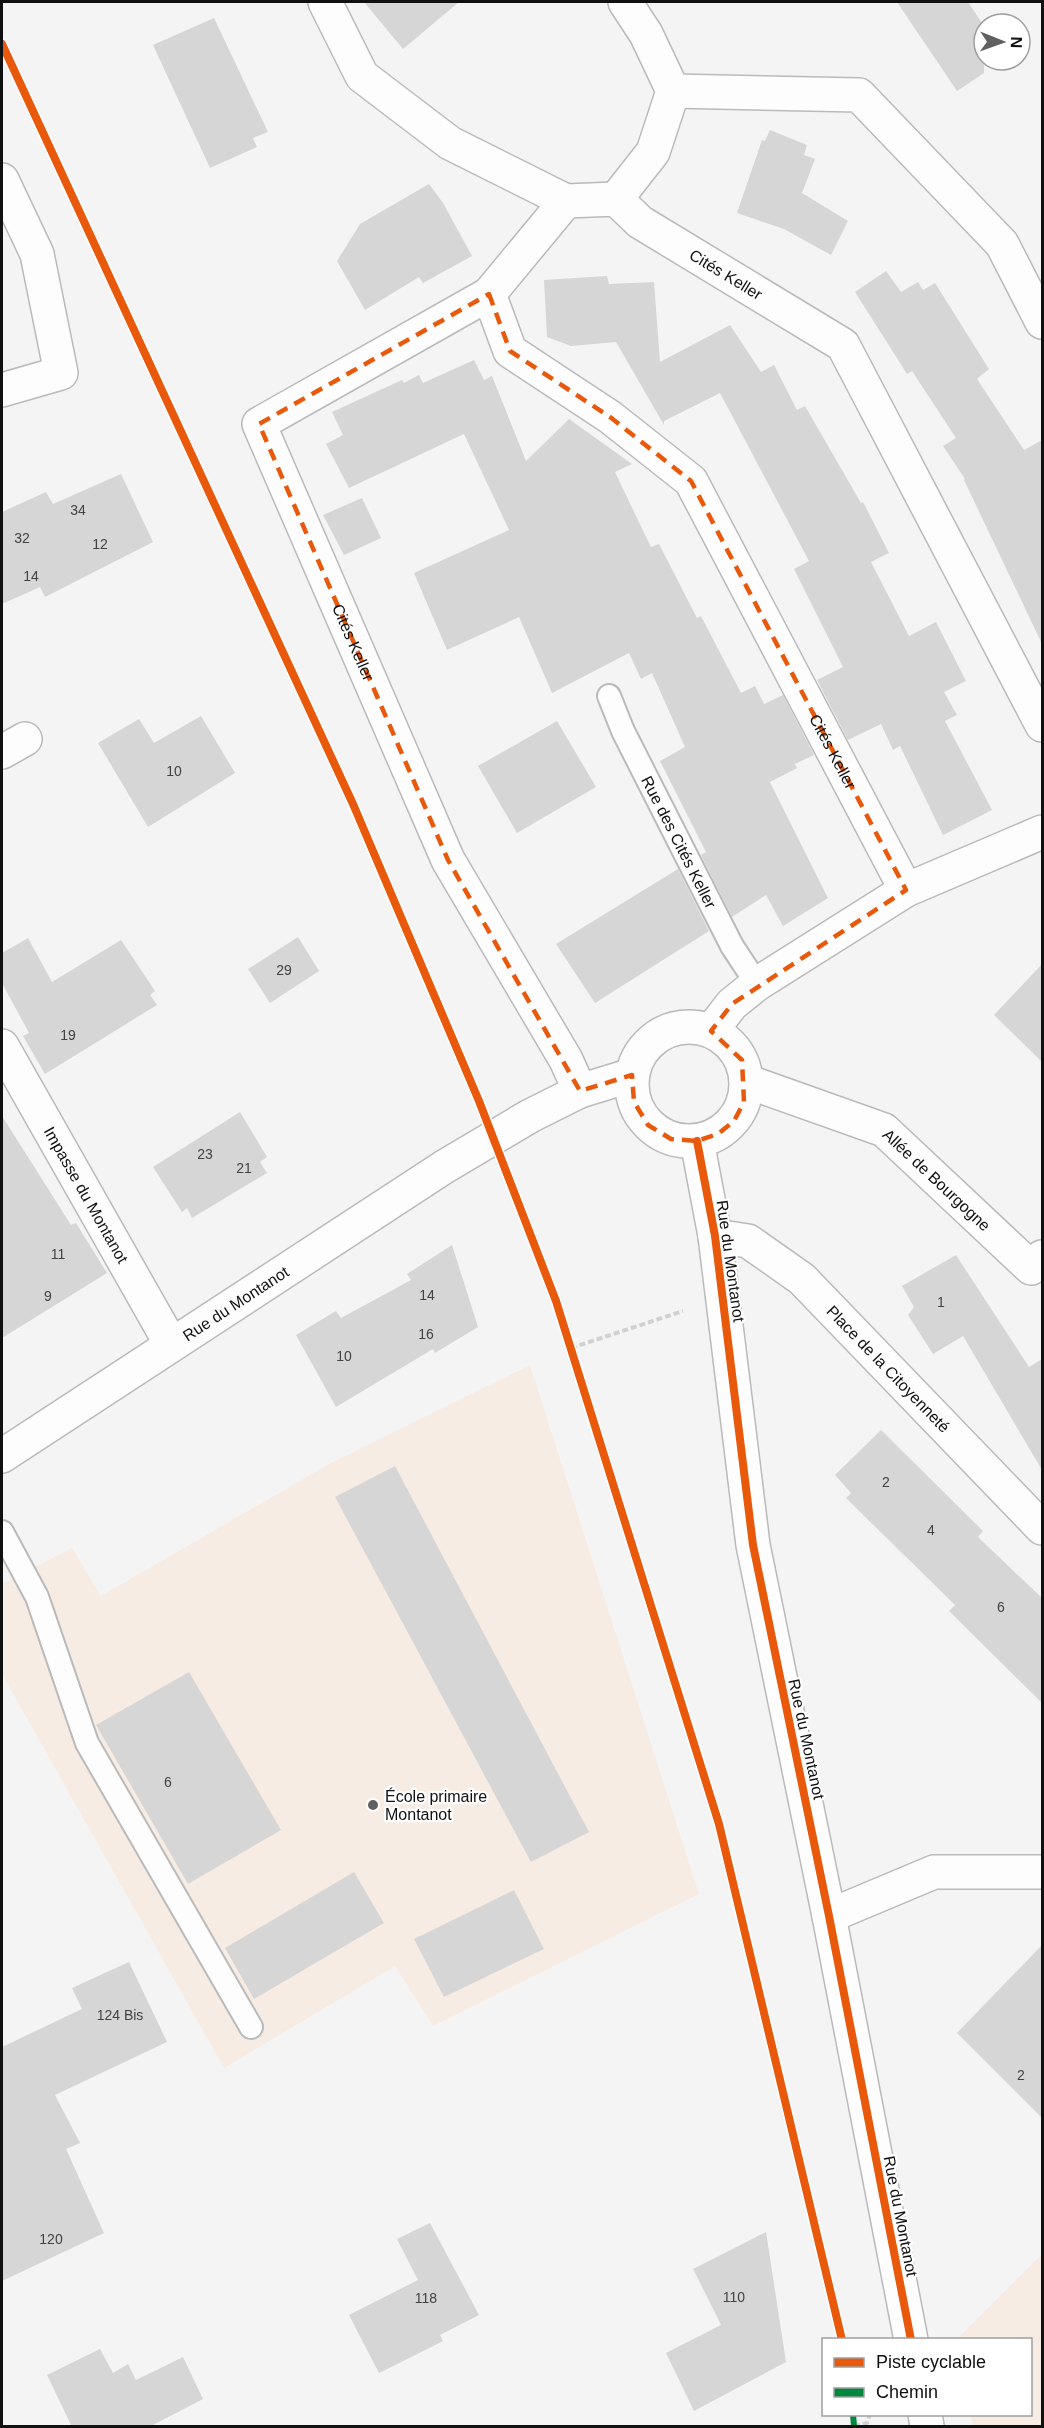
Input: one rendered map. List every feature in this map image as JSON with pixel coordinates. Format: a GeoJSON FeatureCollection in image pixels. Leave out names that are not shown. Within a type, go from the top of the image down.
{"type":"FeatureCollection","features":[{"type":"Feature","properties":{"kind":"street"},"geometry":{"type":"LineString","coordinates":[[325,2],[362,76],[450,143],[566,201],[616,199],[652,152],[673,90],[646,34],[625,2]]}},
{"type":"Feature","properties":{"kind":"street"},"geometry":{"type":"LineString","coordinates":[[673,90],[859,95],[1002,244],[1042,322]]}},
{"type":"Feature","properties":{"kind":"street"},"geometry":{"type":"LineString","coordinates":[[2,180],[37,254],[61,373],[2,390]]}},
{"type":"Feature","properties":{"kind":"street","name":"Cités Keller"},"geometry":{"type":"LineString","coordinates":[[616,199],[640,222],[843,345],[1042,725]]}},
{"type":"Feature","properties":{"kind":"street","name":"Cités Keller"},"geometry":{"type":"LineString","coordinates":[[566,201],[489,294],[259,424],[448,860],[566,1060],[580,1090]]}},
{"type":"Feature","properties":{"kind":"street","name":"Cités Keller"},"geometry":{"type":"LineString","coordinates":[[489,294],[510,351],[610,417],[691,481],[906,890]]}},
{"type":"Feature","properties":{"kind":"street"},"geometry":{"type":"LineString","coordinates":[[711,1031],[732,1004],[757,984],[906,890],[1042,832]]}},
{"type":"Feature","properties":{"kind":"street"},"geometry":{"type":"LineString","coordinates":[[686,1026],[711,1031],[729,1043],[742,1060],[747,1081],[744,1102],[734,1121],[718,1134],[697,1141],[671,1139],[648,1125],[634,1102],[632,1075],[642,1051],[661,1033],[686,1026]]}},
{"type":"Feature","properties":{"kind":"street","name":"Impasse du Montanot"},"geometry":{"type":"LineString","coordinates":[[2,1046],[171,1344]]}},
{"type":"Feature","properties":{"kind":"street","name":"Rue du Montanot"},"geometry":{"type":"LineString","coordinates":[[2,1456],[444,1167],[530,1116],[580,1090],[632,1075]]}},
{"type":"Feature","properties":{"kind":"street","name":"Allée de Bourgogne"},"geometry":{"type":"LineString","coordinates":[[747,1081],[884,1130],[1031,1268],[1042,1257]]}},
{"type":"Feature","properties":{"kind":"street","name":"Rue du Montanot"},"geometry":{"type":"LineString","coordinates":[[697,1141],[715,1236],[753,1545],[829,1916],[911,2338]]}},
{"type":"Feature","properties":{"kind":"street","name":"Place de la Citoyenneté"},"geometry":{"type":"LineString","coordinates":[[715,1236],[748,1241],[802,1279],[1042,1527]]}},
{"type":"Feature","properties":{"kind":"street"},"geometry":{"type":"LineString","coordinates":[[829,1916],[934,1872],[1042,1872]]}},
{"type":"Feature","properties":{"kind":"lane","name":"Rue des Cités Keller"},"geometry":{"type":"LineString","coordinates":[[609,696],[623,731],[732,946],[757,984]]}},
{"type":"Feature","properties":{"kind":"lane"},"geometry":{"type":"LineString","coordinates":[[2,1532],[37,1597],[87,1743],[251,2027]]}},
{"type":"Feature","properties":{"kind":"path"},"geometry":{"type":"LineString","coordinates":[[571,1348],[692,1308]]}},
{"type":"Feature","properties":{"kind":"path"},"geometry":{"type":"LineString","coordinates":[[854,2426],[867,2423],[870,2416]]}},
{"type":"Feature","properties":{"kind":"highlighted area"},"geometry":{"type":"Polygon","coordinates":[[[489,294],[510,351],[610,417],[691,481],[906,890],[732,1004],[711,1031],[742,1060],[744,1102],[734,1121],[718,1134],[697,1141],[671,1139],[648,1125],[634,1102],[632,1075],[580,1091],[448,860],[259,424],[489,294]]]}},
{"type":"Feature","properties":{"kind":"shaded area","name":"École primaire Montanot"},"geometry":{"type":"Polygon","coordinates":[[[530,1365],[699,1894],[433,2026],[395,1966],[224,2068],[2,1674],[2,1584],[72,1548],[101,1596],[329,1464],[530,1365]]]}},
{"type":"Feature","properties":{"kind":"shaded area"},"geometry":{"type":"Polygon","coordinates":[[[1042,2254],[1042,2426],[973,2426],[971,2416],[1032,2416],[1032,2338],[961,2338],[960,2336],[1042,2254]]]}},
{"type":"Feature","properties":{"kind":"building"},"geometry":{"type":"Polygon","coordinates":[[[364,2],[459,2],[403,49],[364,2]]]}},
{"type":"Feature","properties":{"kind":"building"},"geometry":{"type":"Polygon","coordinates":[[[897,2],[968,2],[975,12],[972,12],[972,72],[984,73],[957,91],[897,2]]]}},
{"type":"Feature","properties":{"kind":"building"},"geometry":{"type":"Polygon","coordinates":[[[214,18],[268,132],[253,138],[257,147],[210,168],[153,45],[214,18]]]}},
{"type":"Feature","properties":{"kind":"building"},"geometry":{"type":"Polygon","coordinates":[[[770,130],[807,145],[804,155],[815,159],[802,193],[848,221],[831,255],[784,229],[737,213],[762,140],[765,141],[770,130]]]}},
{"type":"Feature","properties":{"kind":"building"},"geometry":{"type":"Polygon","coordinates":[[[429,184],[443,203],[472,256],[423,283],[419,277],[365,310],[337,261],[360,224],[429,184]]]}},
{"type":"Feature","properties":{"kind":"building"},"geometry":{"type":"Polygon","coordinates":[[[886,271],[901,292],[918,282],[923,290],[935,283],[989,369],[977,379],[1024,450],[1042,440],[1042,644],[965,479],[943,446],[956,438],[912,371],[907,374],[855,292],[886,271]]]}},
{"type":"Feature","properties":{"kind":"building"},"geometry":{"type":"Polygon","coordinates":[[[607,276],[609,284],[654,282],[660,362],[730,325],[761,372],[774,365],[797,410],[805,406],[861,503],[863,502],[889,553],[871,562],[909,636],[936,622],[966,681],[944,692],[957,715],[945,721],[992,810],[943,835],[900,746],[893,750],[881,724],[848,740],[817,680],[843,667],[794,569],[809,561],[720,393],[664,421],[664,425],[616,342],[571,346],[547,337],[544,280],[607,276]]]}},
{"type":"Feature","properties":{"kind":"building"},"geometry":{"type":"Polygon","coordinates":[[[474,360],[484,380],[492,376],[526,461],[569,419],[632,464],[615,472],[651,547],[659,544],[697,618],[701,616],[741,693],[755,686],[764,704],[783,695],[814,755],[795,764],[797,768],[770,782],[828,898],[783,926],[766,895],[732,917],[701,855],[706,852],[660,761],[685,747],[652,673],[641,679],[629,653],[552,693],[519,617],[447,650],[414,573],[509,530],[464,434],[349,488],[326,444],[343,435],[332,412],[402,380],[404,383],[419,375],[423,383],[474,360]]]}},
{"type":"Feature","properties":{"kind":"building"},"geometry":{"type":"Polygon","coordinates":[[[121,474],[153,542],[45,597],[40,587],[2,604],[2,512],[46,492],[53,504],[121,474]]]}},
{"type":"Feature","properties":{"kind":"building"},"geometry":{"type":"Polygon","coordinates":[[[362,498],[381,538],[344,555],[323,515],[362,498]]]}},
{"type":"Feature","properties":{"kind":"building"},"geometry":{"type":"Polygon","coordinates":[[[201,716],[235,773],[148,827],[98,743],[139,719],[154,743],[201,716]]]}},
{"type":"Feature","properties":{"kind":"building"},"geometry":{"type":"Polygon","coordinates":[[[557,721],[596,787],[517,833],[478,766],[557,721]]]}},
{"type":"Feature","properties":{"kind":"building"},"geometry":{"type":"Polygon","coordinates":[[[678,869],[709,931],[595,1003],[556,944],[678,869]]]}},
{"type":"Feature","properties":{"kind":"building"},"geometry":{"type":"Polygon","coordinates":[[[298,937],[319,971],[270,1003],[248,969],[298,937]]]}},
{"type":"Feature","properties":{"kind":"building"},"geometry":{"type":"Polygon","coordinates":[[[28,938],[52,982],[121,940],[155,991],[150,995],[157,1005],[45,1074],[23,1036],[29,1033],[2,983],[2,953],[28,938]]]}},
{"type":"Feature","properties":{"kind":"building"},"geometry":{"type":"Polygon","coordinates":[[[1042,964],[1042,1062],[994,1015],[1042,964]]]}},
{"type":"Feature","properties":{"kind":"building"},"geometry":{"type":"Polygon","coordinates":[[[240,1112],[267,1157],[260,1162],[267,1173],[192,1218],[187,1208],[182,1212],[153,1167],[240,1112]]]}},
{"type":"Feature","properties":{"kind":"building"},"geometry":{"type":"Polygon","coordinates":[[[2,1116],[71,1225],[76,1223],[107,1273],[2,1338],[2,1116]]]}},
{"type":"Feature","properties":{"kind":"building"},"geometry":{"type":"Polygon","coordinates":[[[452,1245],[478,1327],[435,1353],[433,1349],[336,1407],[296,1335],[336,1311],[341,1318],[411,1280],[407,1274],[452,1245]]]}},
{"type":"Feature","properties":{"kind":"building"},"geometry":{"type":"Polygon","coordinates":[[[956,1255],[1029,1367],[1042,1359],[1042,1470],[963,1336],[933,1354],[908,1315],[914,1307],[902,1286],[956,1255]]]}},
{"type":"Feature","properties":{"kind":"building"},"geometry":{"type":"Polygon","coordinates":[[[881,1430],[983,1531],[978,1537],[1042,1598],[1042,1703],[949,1611],[955,1605],[846,1498],[851,1493],[835,1475],[881,1430]]]}},
{"type":"Feature","properties":{"kind":"building"},"geometry":{"type":"Polygon","coordinates":[[[395,1466],[589,1832],[531,1862],[335,1497],[395,1466]]]}},
{"type":"Feature","properties":{"kind":"building"},"geometry":{"type":"Polygon","coordinates":[[[189,1672],[281,1830],[188,1884],[96,1725],[189,1672]]]}},
{"type":"Feature","properties":{"kind":"building"},"geometry":{"type":"Polygon","coordinates":[[[354,1872],[384,1923],[254,1999],[225,1948],[354,1872]]]}},
{"type":"Feature","properties":{"kind":"building"},"geometry":{"type":"Polygon","coordinates":[[[514,1890],[544,1949],[444,1997],[414,1939],[514,1890]]]}},
{"type":"Feature","properties":{"kind":"building"},"geometry":{"type":"Polygon","coordinates":[[[1042,1945],[1042,2118],[957,2033],[1042,1945]]]}},
{"type":"Feature","properties":{"kind":"building"},"geometry":{"type":"Polygon","coordinates":[[[129,1962],[167,2042],[55,2095],[80,2143],[66,2149],[104,2233],[2,2281],[2,2047],[82,2009],[72,1988],[129,1962]]]}},
{"type":"Feature","properties":{"kind":"building"},"geometry":{"type":"Polygon","coordinates":[[[430,2223],[479,2315],[440,2335],[443,2341],[379,2373],[349,2315],[418,2280],[397,2239],[430,2223]]]}},
{"type":"Feature","properties":{"kind":"building"},"geometry":{"type":"Polygon","coordinates":[[[766,2232],[786,2362],[694,2411],[666,2353],[721,2325],[693,2269],[766,2232]]]}},
{"type":"Feature","properties":{"kind":"building"},"geometry":{"type":"Polygon","coordinates":[[[100,2349],[113,2373],[128,2364],[136,2380],[183,2357],[203,2399],[149,2427],[72,2427],[47,2375],[100,2349]]]}},
{"type":"Feature","properties":{"kind":"marked path"},"geometry":{"type":"LineString","coordinates":[[853,2416],[854,2426]]}},
{"type":"Feature","properties":{"kind":"cycle path"},"geometry":{"type":"LineString","coordinates":[[2,44],[353,804],[479,1101],[556,1301],[719,1824],[842,2338]]}},
{"type":"Feature","properties":{"kind":"cycle path"},"geometry":{"type":"LineString","coordinates":[[697,1141],[715,1236],[753,1545],[829,1916],[911,2338]]}},
{"type":"Feature","properties":{"kind":"place","name":"École primaire Montanot"},"geometry":{"type":"Point","coordinates":[373,1805]}}]}
